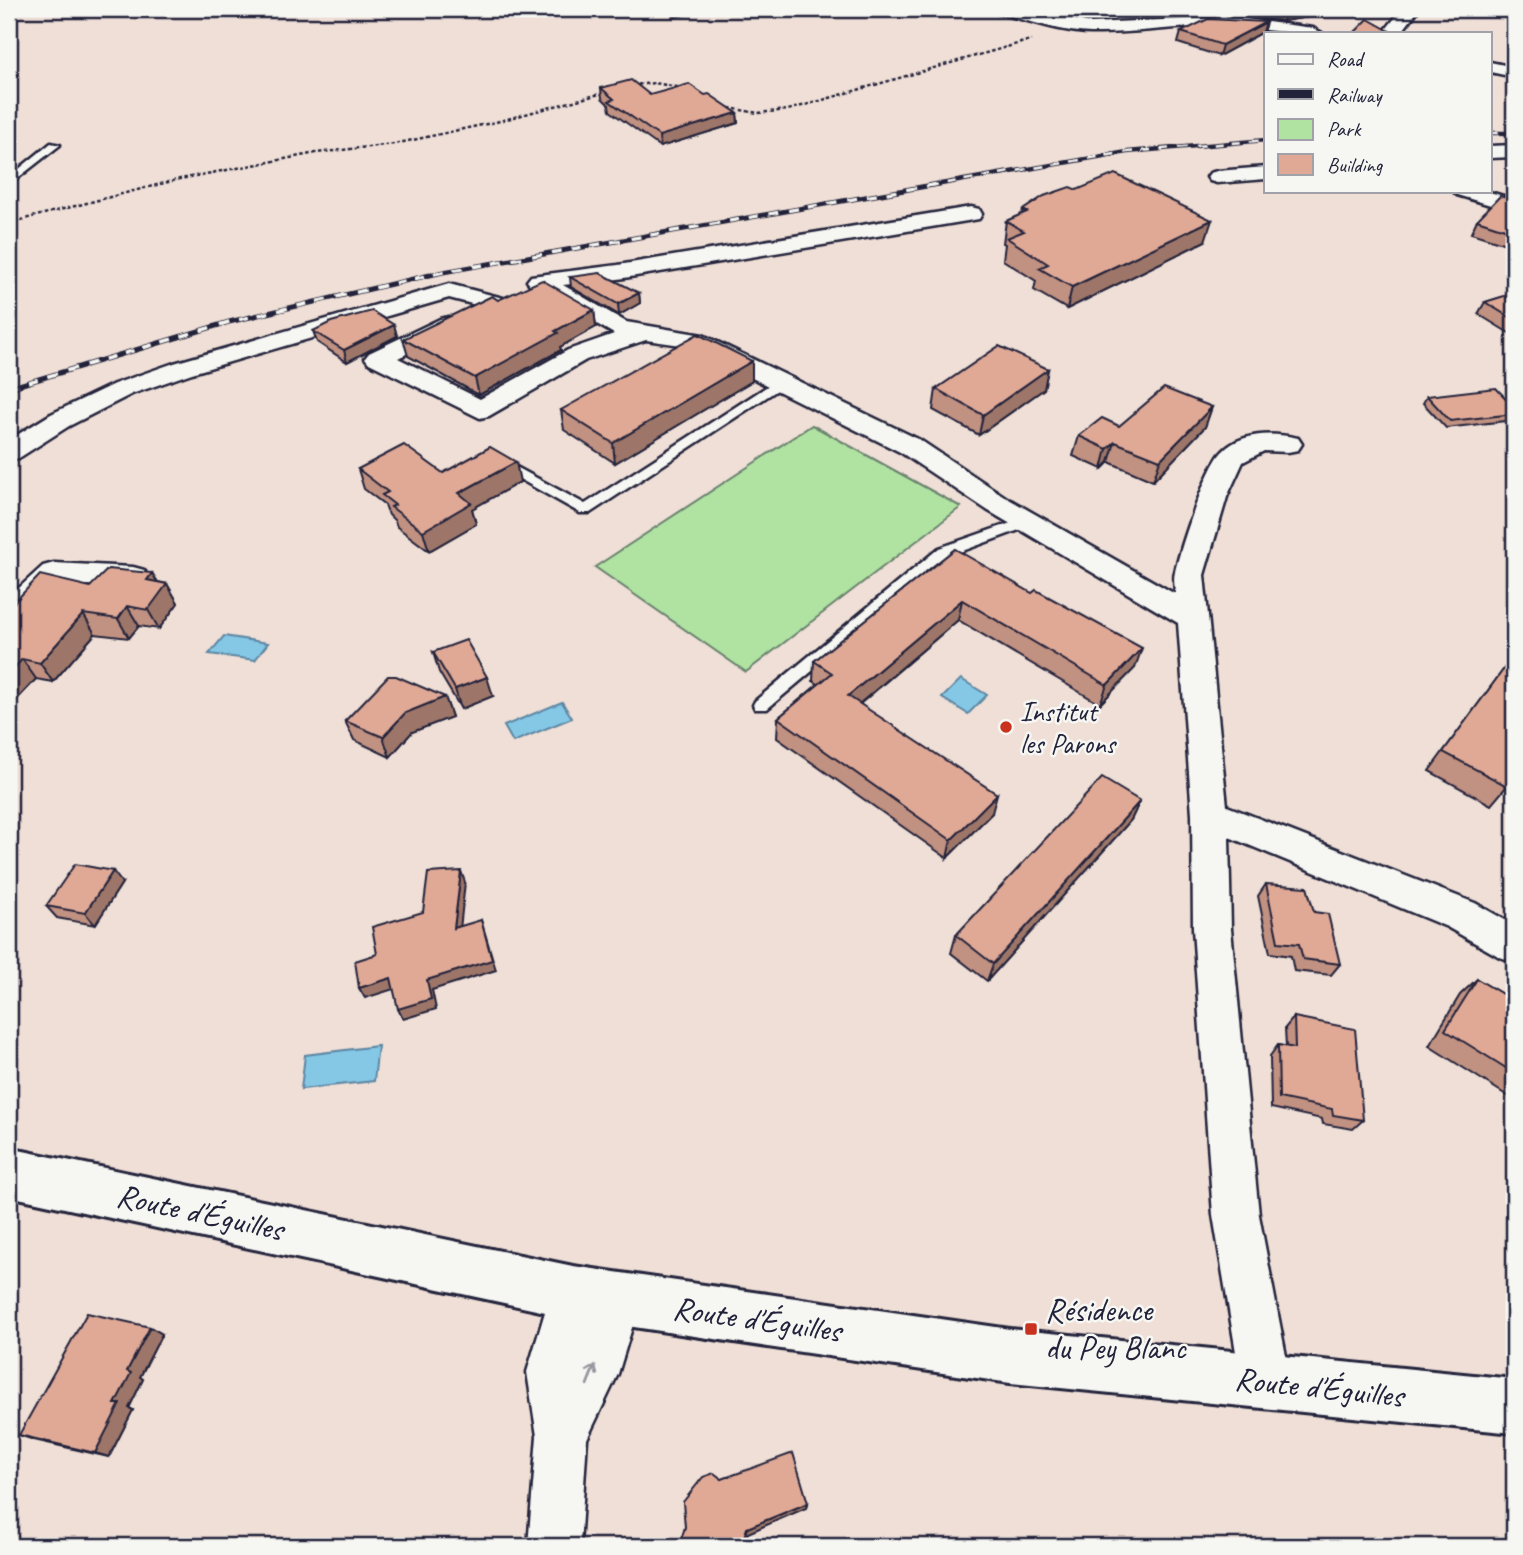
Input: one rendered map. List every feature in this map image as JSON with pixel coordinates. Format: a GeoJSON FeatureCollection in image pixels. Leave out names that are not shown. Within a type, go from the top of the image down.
{"type":"FeatureCollection","features":[{"type":"Feature","properties":{"kind":"street"},"geometry":{"type":"LineString","coordinates":[[1003,9],[1043,14],[1067,25],[1091,28],[1183,22],[1230,15],[1308,32]]}},
{"type":"Feature","properties":{"kind":"street"},"geometry":{"type":"LineString","coordinates":[[1393,32],[1411,9]]}},
{"type":"Feature","properties":{"kind":"street"},"geometry":{"type":"LineString","coordinates":[[1492,67],[1514,72]]}},
{"type":"Feature","properties":{"kind":"street"},"geometry":{"type":"LineString","coordinates":[[1492,152],[1514,152]]}},
{"type":"Feature","properties":{"kind":"street"},"geometry":{"type":"LineString","coordinates":[[1217,177],[1264,173]]}},
{"type":"Feature","properties":{"kind":"street"},"geometry":{"type":"LineString","coordinates":[[1467,192],[1514,206]]}},
{"type":"Feature","properties":{"kind":"street"},"geometry":{"type":"LineString","coordinates":[[645,332],[577,355],[480,410],[378,358],[539,281],[618,272],[971,214]]}},
{"type":"Feature","properties":{"kind":"street"},"geometry":{"type":"LineString","coordinates":[[539,281],[619,328],[695,340],[910,446],[1028,522],[1193,618]]}},
{"type":"Feature","properties":{"kind":"street"},"geometry":{"type":"LineString","coordinates":[[9,452],[60,420],[123,388],[183,368],[449,291],[495,303]]}},
{"type":"Feature","properties":{"kind":"street"},"geometry":{"type":"LineString","coordinates":[[1266,1382],[1236,1214],[1212,929],[1210,814],[1189,575],[1213,497],[1232,457],[1259,442],[1288,444]]}},
{"type":"Feature","properties":{"kind":"street"},"geometry":{"type":"LineString","coordinates":[[9,614],[54,573],[132,578]]}},
{"type":"Feature","properties":{"kind":"street"},"geometry":{"type":"LineString","coordinates":[[1210,814],[1461,915],[1514,945]]}},
{"type":"Feature","properties":{"kind":"street","name":"Route d'Éguilles"},"geometry":{"type":"LineString","coordinates":[[9,1171],[595,1295],[1010,1356],[1514,1406]]}},
{"type":"Feature","properties":{"kind":"street"},"geometry":{"type":"LineString","coordinates":[[554,1546],[562,1436],[593,1374],[595,1295]]}},
{"type":"Feature","properties":{"kind":"lane"},"geometry":{"type":"LineString","coordinates":[[9,182],[55,145]]}},
{"type":"Feature","properties":{"kind":"lane"},"geometry":{"type":"LineString","coordinates":[[500,464],[584,509],[780,382]]}},
{"type":"Feature","properties":{"kind":"lane"},"geometry":{"type":"LineString","coordinates":[[761,705],[944,552],[1028,522]]}},
{"type":"Feature","properties":{"kind":"path"},"geometry":{"type":"LineString","coordinates":[[723,106],[747,113],[765,114],[788,110],[978,57],[1067,25]]}},
{"type":"Feature","properties":{"kind":"path"},"geometry":{"type":"LineString","coordinates":[[624,87],[655,83],[684,89]]}},
{"type":"Feature","properties":{"kind":"path"},"geometry":{"type":"LineString","coordinates":[[9,223],[180,179],[316,153],[394,144],[496,122],[612,90]]}},
{"type":"Feature","properties":{"kind":"green space"},"geometry":{"type":"Polygon","coordinates":[[[812,425],[961,507],[746,672],[595,567],[812,425]]]}},
{"type":"Feature","properties":{"kind":"water"},"geometry":{"type":"Polygon","coordinates":[[[224,636],[268,643],[255,660],[209,654],[224,636]]]}},
{"type":"Feature","properties":{"kind":"water"},"geometry":{"type":"Polygon","coordinates":[[[961,679],[987,695],[968,714],[942,698],[961,679]]]}},
{"type":"Feature","properties":{"kind":"water"},"geometry":{"type":"Polygon","coordinates":[[[562,702],[572,718],[513,742],[504,726],[562,702]]]}},
{"type":"Feature","properties":{"kind":"water"},"geometry":{"type":"Polygon","coordinates":[[[378,1046],[374,1081],[301,1089],[305,1055],[378,1046]]]}},
{"type":"Feature","properties":{"kind":"building"},"geometry":{"type":"Polygon","coordinates":[[[1267,9],[1301,9],[1286,11],[1267,9]]]}},
{"type":"Feature","properties":{"kind":"building"},"geometry":{"type":"Polygon","coordinates":[[[1208,19],[1266,22],[1222,45],[1181,32],[1208,19]]]}},
{"type":"Feature","properties":{"kind":"building"},"geometry":{"type":"Polygon","coordinates":[[[1368,19],[1391,32],[1355,32],[1368,19]]]}},
{"type":"Feature","properties":{"kind":"building"},"geometry":{"type":"Polygon","coordinates":[[[631,80],[650,95],[689,84],[737,113],[659,136],[609,101],[614,99],[601,88],[631,80]]]}},
{"type":"Feature","properties":{"kind":"building"},"geometry":{"type":"Polygon","coordinates":[[[1115,174],[1212,220],[1072,287],[1039,268],[1048,264],[1007,238],[1024,231],[1006,221],[1027,212],[1023,210],[1044,196],[1070,187],[1077,190],[1115,174]]]}},
{"type":"Feature","properties":{"kind":"building"},"geometry":{"type":"Polygon","coordinates":[[[1500,196],[1514,200],[1514,232],[1477,220],[1500,196]]]}},
{"type":"Feature","properties":{"kind":"building"},"geometry":{"type":"Polygon","coordinates":[[[600,273],[639,293],[618,304],[570,277],[600,273]]]}},
{"type":"Feature","properties":{"kind":"building"},"geometry":{"type":"Polygon","coordinates":[[[542,280],[594,310],[555,331],[558,333],[475,378],[403,339],[492,296],[498,300],[542,280]]]}},
{"type":"Feature","properties":{"kind":"building"},"geometry":{"type":"Polygon","coordinates":[[[1514,293],[1514,320],[1485,302],[1514,293]]]}},
{"type":"Feature","properties":{"kind":"building"},"geometry":{"type":"Polygon","coordinates":[[[372,311],[394,325],[344,350],[313,331],[331,322],[372,311]]]}},
{"type":"Feature","properties":{"kind":"building"},"geometry":{"type":"Polygon","coordinates":[[[698,334],[752,361],[613,443],[561,410],[698,334]]]}},
{"type":"Feature","properties":{"kind":"building"},"geometry":{"type":"Polygon","coordinates":[[[999,346],[1048,369],[983,415],[936,389],[999,346]]]}},
{"type":"Feature","properties":{"kind":"building"},"geometry":{"type":"Polygon","coordinates":[[[1164,388],[1212,407],[1160,460],[1115,442],[1107,449],[1079,436],[1102,418],[1119,426],[1164,388]]]}},
{"type":"Feature","properties":{"kind":"building"},"geometry":{"type":"Polygon","coordinates":[[[1496,388],[1514,407],[1514,414],[1450,421],[1427,396],[1496,388]]]}},
{"type":"Feature","properties":{"kind":"building"},"geometry":{"type":"Polygon","coordinates":[[[404,445],[443,473],[490,447],[516,462],[459,493],[471,503],[423,531],[391,507],[395,505],[382,495],[388,492],[358,469],[404,445]]]}},
{"type":"Feature","properties":{"kind":"building"},"geometry":{"type":"Polygon","coordinates":[[[955,549],[1032,593],[1036,590],[1142,648],[1107,685],[962,600],[848,696],[997,794],[951,840],[778,718],[832,673],[814,661],[955,549]]]}},
{"type":"Feature","properties":{"kind":"building"},"geometry":{"type":"Polygon","coordinates":[[[108,569],[152,573],[147,580],[167,584],[148,610],[127,606],[118,619],[83,614],[40,663],[22,659],[9,674],[9,608],[40,575],[90,587],[108,569]]]}},
{"type":"Feature","properties":{"kind":"building"},"geometry":{"type":"Polygon","coordinates":[[[466,640],[487,677],[455,689],[433,652],[466,640]]]}},
{"type":"Feature","properties":{"kind":"building"},"geometry":{"type":"Polygon","coordinates":[[[1514,655],[1514,776],[1507,786],[1443,752],[1514,655]]]}},
{"type":"Feature","properties":{"kind":"building"},"geometry":{"type":"Polygon","coordinates":[[[388,676],[396,676],[445,697],[405,713],[383,737],[345,721],[388,676]]]}},
{"type":"Feature","properties":{"kind":"building"},"geometry":{"type":"Polygon","coordinates":[[[1102,778],[1140,801],[993,964],[956,935],[1102,778]]]}},
{"type":"Feature","properties":{"kind":"building"},"geometry":{"type":"Polygon","coordinates":[[[75,864],[113,871],[85,913],[46,906],[75,864]]]}},
{"type":"Feature","properties":{"kind":"building"},"geometry":{"type":"Polygon","coordinates":[[[461,871],[454,928],[481,920],[492,960],[427,980],[431,999],[398,1009],[391,978],[359,988],[355,961],[377,954],[372,927],[423,912],[428,873],[461,871]]]}},
{"type":"Feature","properties":{"kind":"building"},"geometry":{"type":"Polygon","coordinates":[[[1266,884],[1307,887],[1314,912],[1328,914],[1340,964],[1303,959],[1299,944],[1278,942],[1266,884]]]}},
{"type":"Feature","properties":{"kind":"building"},"geometry":{"type":"Polygon","coordinates":[[[1477,979],[1514,1001],[1514,1073],[1445,1030],[1477,979]]]}},
{"type":"Feature","properties":{"kind":"building"},"geometry":{"type":"Polygon","coordinates":[[[1294,1017],[1355,1029],[1363,1120],[1333,1115],[1332,1109],[1279,1098],[1278,1045],[1295,1048],[1294,1017]]]}},
{"type":"Feature","properties":{"kind":"building"},"geometry":{"type":"Polygon","coordinates":[[[87,1313],[150,1327],[127,1371],[131,1373],[115,1404],[120,1404],[95,1453],[19,1435],[87,1313]]]}},
{"type":"Feature","properties":{"kind":"building"},"geometry":{"type":"Polygon","coordinates":[[[793,1453],[808,1503],[747,1528],[741,1546],[679,1546],[685,1527],[683,1502],[703,1477],[714,1473],[722,1479],[793,1453]]]}},
{"type":"Feature","properties":{"kind":"railway"},"geometry":{"type":"LineString","coordinates":[[1492,133],[1514,133]]}},
{"type":"Feature","properties":{"kind":"railway"},"geometry":{"type":"LineString","coordinates":[[929,186],[1127,152],[1264,140]]}},
{"type":"Feature","properties":{"kind":"railway"},"geometry":{"type":"LineString","coordinates":[[9,388],[229,322],[443,272],[938,184]]}},
{"type":"Feature","properties":{"kind":"place","name":"Institut les Parons"},"geometry":{"type":"Point","coordinates":[1006,727]}},
{"type":"Feature","properties":{"kind":"place","name":"Résidence du Pey Blanc"},"geometry":{"type":"Point","coordinates":[1031,1329]}}]}
